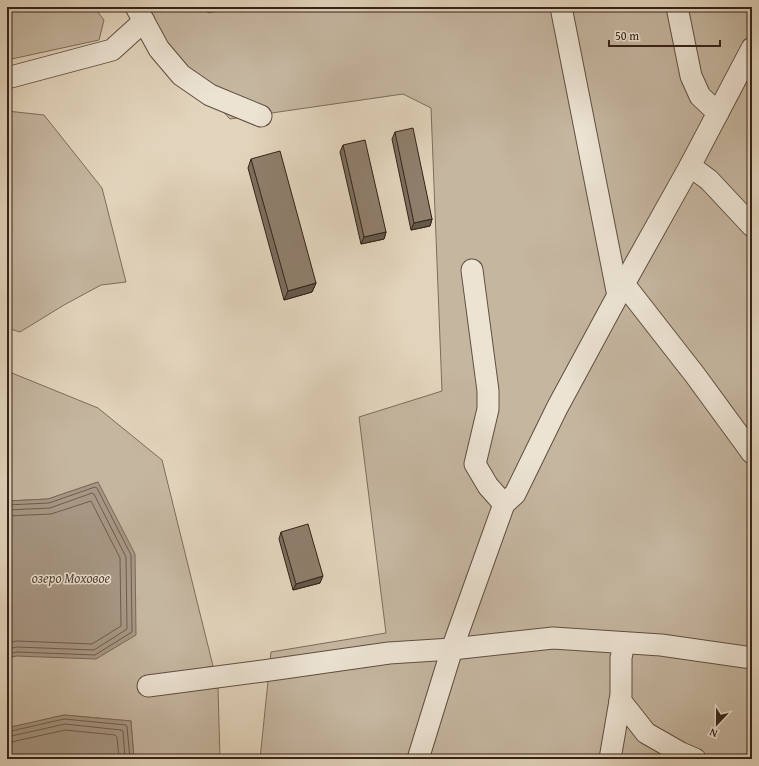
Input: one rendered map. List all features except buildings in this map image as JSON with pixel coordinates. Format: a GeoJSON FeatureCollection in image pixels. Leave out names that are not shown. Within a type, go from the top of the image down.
{"type":"FeatureCollection","features":[{"type":"Feature","properties":{"kind":"street"},"geometry":{"type":"LineString","coordinates":[[561,7],[621,290],[695,375],[752,453]]}},
{"type":"Feature","properties":{"kind":"street"},"geometry":{"type":"LineString","coordinates":[[677,7],[691,76],[700,96],[718,113]]}},
{"type":"Feature","properties":{"kind":"street"},"geometry":{"type":"LineString","coordinates":[[7,78],[112,50],[140,14],[159,49],[181,75],[210,95],[261,116]]}},
{"type":"Feature","properties":{"kind":"street"},"geometry":{"type":"LineString","coordinates":[[418,759],[452,649],[504,504],[515,494],[556,408],[751,54]]}},
{"type":"Feature","properties":{"kind":"street"},"geometry":{"type":"LineString","coordinates":[[690,166],[709,180],[752,226]]}},
{"type":"Feature","properties":{"kind":"street"},"geometry":{"type":"LineString","coordinates":[[472,270],[488,391],[488,409],[475,464],[488,486],[504,504]]}},
{"type":"Feature","properties":{"kind":"street"},"geometry":{"type":"LineString","coordinates":[[148,686],[389,653],[452,649],[553,638],[661,645],[752,658]]}},
{"type":"Feature","properties":{"kind":"street"},"geometry":{"type":"LineString","coordinates":[[610,759],[620,700],[621,658],[624,643]]}},
{"type":"Feature","properties":{"kind":"street"},"geometry":{"type":"LineString","coordinates":[[620,700],[646,733],[681,753],[695,759]]}},
{"type":"Feature","properties":{"kind":"shaded area"},"geometry":{"type":"Polygon","coordinates":[[[7,7],[94,7],[104,20],[99,40],[7,60],[7,7]]]}},
{"type":"Feature","properties":{"kind":"shaded area"},"geometry":{"type":"Polygon","coordinates":[[[129,7],[204,7],[208,13],[237,7],[752,7],[752,759],[260,759],[271,652],[386,633],[359,417],[442,391],[431,108],[403,94],[230,119],[150,33],[129,7]]]}},
{"type":"Feature","properties":{"kind":"shaded area"},"geometry":{"type":"Polygon","coordinates":[[[7,111],[44,115],[102,188],[126,282],[101,285],[64,305],[20,332],[7,328],[7,111]]]}},
{"type":"Feature","properties":{"kind":"shaded area"},"geometry":{"type":"Polygon","coordinates":[[[7,371],[98,408],[162,460],[213,666],[139,681],[142,695],[218,688],[220,759],[134,759],[131,721],[64,715],[7,728],[7,658],[16,656],[98,482],[48,499],[7,501],[7,371]]]}},
{"type":"Feature","properties":{"kind":"water","name":"озеро Моховое"},"geometry":{"type":"Polygon","coordinates":[[[98,482],[135,554],[136,635],[96,659],[16,656],[7,658],[7,501],[48,499],[98,482]]]}},
{"type":"Feature","properties":{"kind":"water"},"geometry":{"type":"Polygon","coordinates":[[[64,715],[131,721],[134,759],[7,759],[7,728],[64,715]]]}}]}
